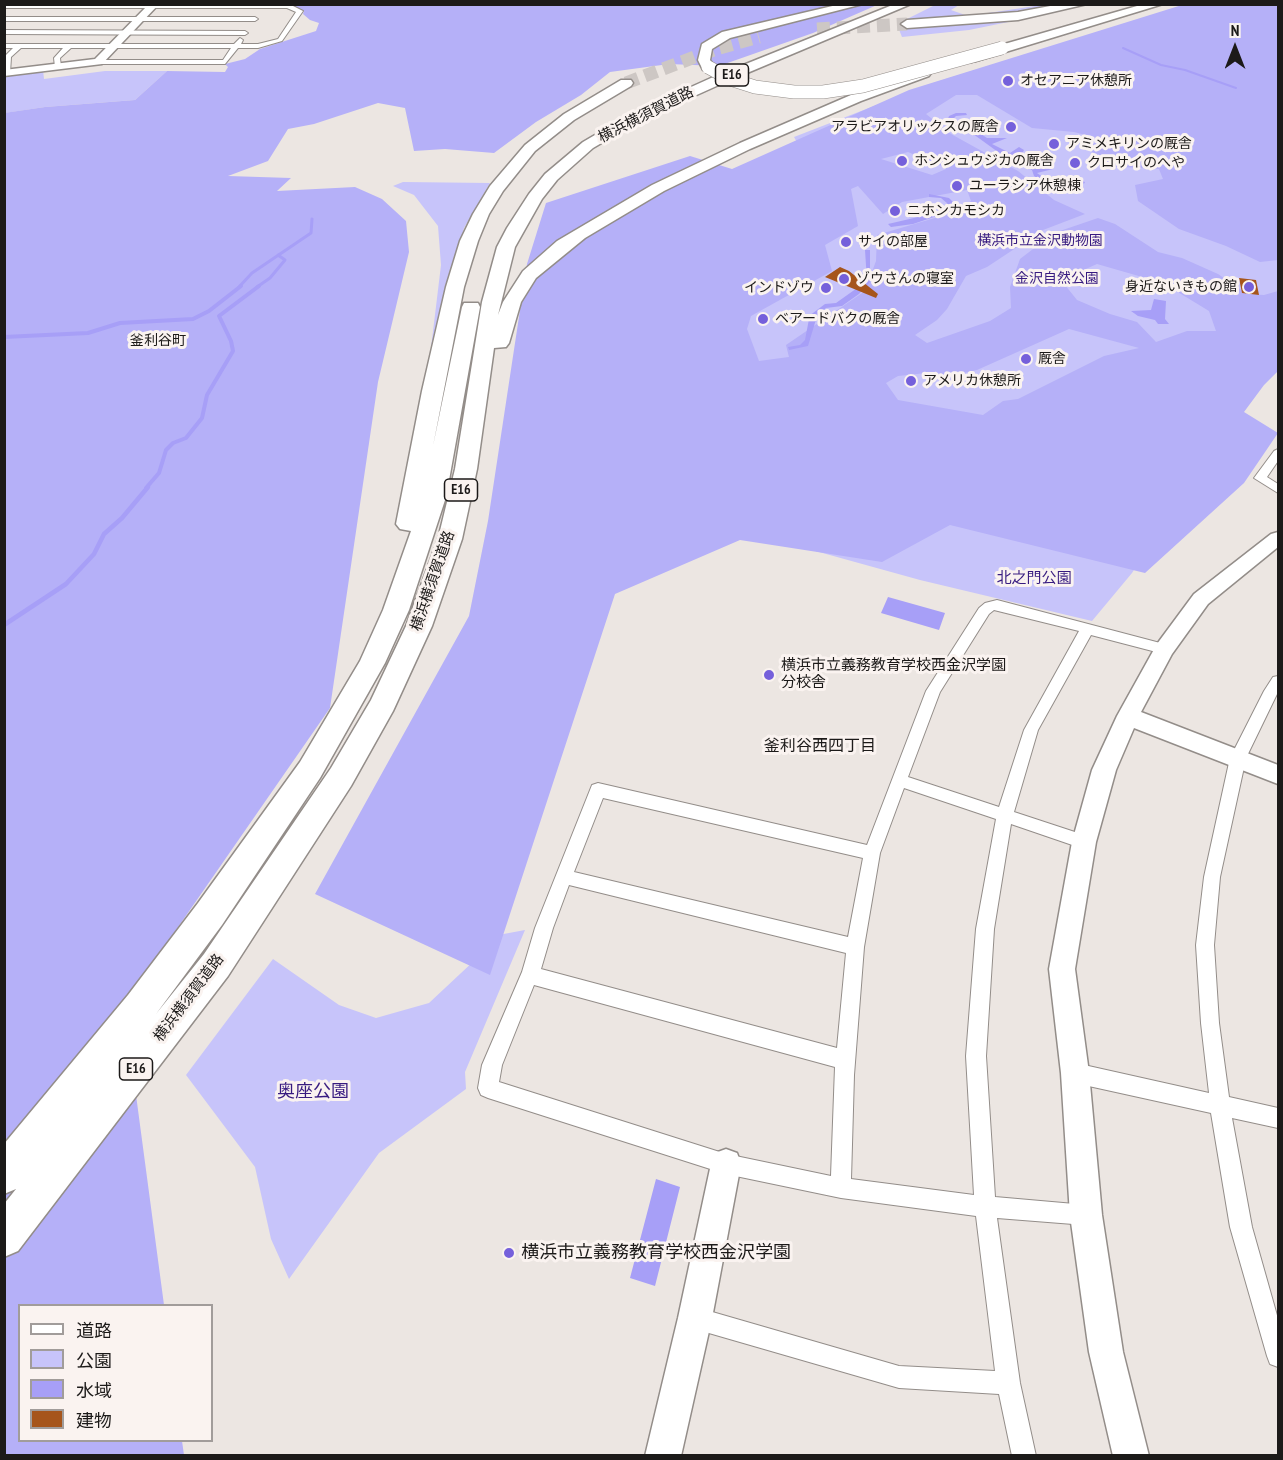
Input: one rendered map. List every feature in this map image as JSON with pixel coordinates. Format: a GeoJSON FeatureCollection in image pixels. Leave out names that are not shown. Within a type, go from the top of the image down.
{"type":"FeatureCollection","features":[{"type":"Feature","properties":{"kind":"highway","name":"E16"},"geometry":{"type":"LineString","coordinates":[[858,4],[726,35],[713,41],[704,51],[704,60],[708,67],[722,76],[755,87],[795,92],[823,92],[863,86],[1158,4]]}},
{"type":"Feature","properties":{"kind":"highway","name":"横浜横須賀道路"},"geometry":{"type":"LineString","coordinates":[[4,1174],[154,989],[210,914],[310,770],[372,663],[396,610],[414,562],[439,476],[464,339],[480,272],[499,227],[559,163],[598,129],[646,103],[829,31],[885,4]]}},
{"type":"Feature","properties":{"kind":"highway","name":"横浜横須賀道路"},"geometry":{"type":"LineString","coordinates":[[559,163],[610,131],[657,106],[906,4]]}},
{"type":"Feature","properties":{"kind":"highway"},"geometry":{"type":"LineString","coordinates":[[907,24],[1006,18],[1082,4]]}},
{"type":"Feature","properties":{"kind":"highway"},"geometry":{"type":"LineString","coordinates":[[759,37],[807,30]]}},
{"type":"Feature","properties":{"kind":"highway","name":"E16"},"geometry":{"type":"LineString","coordinates":[[419,626],[465,521],[477,469],[503,325],[516,294],[529,275],[563,245],[684,175],[755,141],[856,98],[1002,48]]}},
{"type":"Feature","properties":{"kind":"highway","name":"E16"},"geometry":{"type":"LineString","coordinates":[[335,729],[376,622],[407,528],[432,392],[455,287],[469,241],[496,189],[519,159],[569,117],[626,83]]}},
{"type":"Feature","properties":{"kind":"highway","name":"横浜横須賀道路"},"geometry":{"type":"LineString","coordinates":[[4,1237],[216,965],[341,777],[383,703],[419,626],[450,539],[466,469],[484,340],[498,273],[531,192]]}},
{"type":"Feature","properties":{"kind":"street"},"geometry":{"type":"LineString","coordinates":[[6,20],[26,5]]}},
{"type":"Feature","properties":{"kind":"street"},"geometry":{"type":"LineString","coordinates":[[98,62],[154,5]]}},
{"type":"Feature","properties":{"kind":"street"},"geometry":{"type":"LineString","coordinates":[[18,46],[8,56],[6,73],[98,62],[225,62],[266,5]]}},
{"type":"Feature","properties":{"kind":"street"},"geometry":{"type":"LineString","coordinates":[[4,6],[266,5],[288,6],[300,11],[280,40],[258,46],[4,46]]}},
{"type":"Feature","properties":{"kind":"street"},"geometry":{"type":"LineString","coordinates":[[6,20],[255,19]]}},
{"type":"Feature","properties":{"kind":"street"},"geometry":{"type":"LineString","coordinates":[[4,32],[245,33]]}},
{"type":"Feature","properties":{"kind":"street"},"geometry":{"type":"LineString","coordinates":[[58,67],[57,58],[68,47]]}},
{"type":"Feature","properties":{"kind":"street"},"geometry":{"type":"LineString","coordinates":[[1278,453],[1260,478],[1278,489]]}},
{"type":"Feature","properties":{"kind":"street"},"geometry":{"type":"LineString","coordinates":[[1131,1455],[1106,1352],[1086,1215],[1075,1073],[1062,969],[1084,842],[1104,770],[1128,716],[1164,649],[1201,599],[1278,538]]}},
{"type":"Feature","properties":{"kind":"street"},"geometry":{"type":"LineString","coordinates":[[841,1188],[845,1060],[855,948],[872,853],[933,691],[984,611],[990,606],[997,605],[1164,649]]}},
{"type":"Feature","properties":{"kind":"street"},"geometry":{"type":"LineString","coordinates":[[1024,1455],[1008,1383],[985,1207],[976,1056],[985,929],[1004,817],[1031,730],[1087,629]]}},
{"type":"Feature","properties":{"kind":"street"},"geometry":{"type":"LineString","coordinates":[[1275,691],[1238,758],[1212,877],[1205,945],[1210,1023],[1220,1107],[1241,1227],[1278,1356]]}},
{"type":"Feature","properties":{"kind":"street"},"geometry":{"type":"LineString","coordinates":[[1128,716],[1278,775]]}},
{"type":"Feature","properties":{"kind":"street"},"geometry":{"type":"LineString","coordinates":[[899,780],[1084,842]]}},
{"type":"Feature","properties":{"kind":"street"},"geometry":{"type":"LineString","coordinates":[[872,853],[598,790],[544,928],[530,975],[522,989],[492,1065],[488,1088],[726,1164],[841,1188],[985,1207],[1086,1215]]}},
{"type":"Feature","properties":{"kind":"street"},"geometry":{"type":"LineString","coordinates":[[565,877],[855,948]]}},
{"type":"Feature","properties":{"kind":"street"},"geometry":{"type":"LineString","coordinates":[[530,975],[845,1060]]}},
{"type":"Feature","properties":{"kind":"street"},"geometry":{"type":"LineString","coordinates":[[1075,1073],[1220,1107],[1278,1118]]}},
{"type":"Feature","properties":{"kind":"street"},"geometry":{"type":"LineString","coordinates":[[663,1455],[695,1318],[726,1164]]}},
{"type":"Feature","properties":{"kind":"street"},"geometry":{"type":"LineString","coordinates":[[695,1318],[899,1377],[1008,1383]]}},
{"type":"Feature","properties":{"kind":"green space"},"geometry":{"type":"Polygon","coordinates":[[[290,5],[877,5],[813,33],[719,66],[669,64],[610,72],[581,95],[536,122],[494,153],[445,149],[414,151],[405,108],[378,103],[314,124],[288,129],[268,161],[228,176],[291,178],[277,191],[355,187],[382,199],[406,221],[409,252],[378,382],[330,708],[124,1005],[164,1304],[18,1304],[18,1442],[182,1442],[184,1455],[5,1455],[4,113],[45,107],[135,100],[167,71],[225,72],[228,67],[225,64],[245,59],[260,49],[316,31],[319,23],[310,20],[303,14],[304,11],[290,5]]]}},
{"type":"Feature","properties":{"kind":"green space"},"geometry":{"type":"Polygon","coordinates":[[[935,5],[959,5],[951,10],[968,16],[1042,5],[1074,5],[981,18],[899,23],[935,5]]]}},
{"type":"Feature","properties":{"kind":"green space"},"geometry":{"type":"Polygon","coordinates":[[[1182,5],[1278,5],[1278,260],[1260,262],[1226,246],[1179,229],[1138,201],[1135,185],[1163,179],[1159,169],[1103,166],[1087,145],[1105,140],[1074,132],[1032,128],[977,95],[956,95],[926,114],[951,134],[1018,171],[1054,200],[1085,214],[1043,230],[987,267],[966,276],[947,309],[937,320],[915,335],[927,343],[990,321],[1011,308],[1010,287],[1020,259],[1054,233],[1098,218],[1115,224],[1158,252],[1182,258],[1218,274],[1247,294],[1264,295],[1278,291],[1278,371],[1264,385],[1244,412],[1278,433],[1244,483],[1145,573],[950,525],[882,562],[740,540],[615,594],[490,975],[315,894],[469,616],[488,521],[527,264],[546,203],[690,156],[732,169],[909,90],[1182,5]],[[908,152],[881,159],[932,175],[946,169],[908,152]],[[858,186],[851,189],[858,226],[825,245],[832,271],[751,316],[747,329],[759,361],[789,357],[786,345],[865,291],[876,261],[877,235],[955,212],[971,201],[967,190],[902,202],[883,214],[858,186]],[[1097,264],[1061,280],[1077,300],[1137,322],[1156,342],[1187,331],[1216,331],[1209,311],[1163,283],[1097,264]],[[1069,329],[977,370],[951,376],[926,373],[898,376],[886,383],[898,400],[983,415],[1003,401],[1018,399],[1104,356],[1139,348],[1069,329]]]}},
{"type":"Feature","properties":{"kind":"green space","name":"金沢自然公園"},"geometry":{"type":"Polygon","coordinates":[[[1189,5],[1278,5],[1278,367],[1259,378],[1132,573],[1092,621],[920,580],[754,534],[718,299],[842,222],[794,137],[936,82],[1189,5]]]}},
{"type":"Feature","properties":{"kind":"green space"},"geometry":{"type":"Polygon","coordinates":[[[1028,18],[969,30],[902,37],[898,27],[1028,18]]]}},
{"type":"Feature","properties":{"kind":"green space"},"geometry":{"type":"Polygon","coordinates":[[[43,70],[44,79],[105,71],[167,71],[135,100],[45,107],[5,113],[4,75],[43,70]]]}},
{"type":"Feature","properties":{"kind":"green space"},"geometry":{"type":"Polygon","coordinates":[[[403,182],[490,183],[464,228],[431,348],[441,265],[438,226],[414,195],[393,186],[403,182]]]}},
{"type":"Feature","properties":{"kind":"green space","name":"奥座公園"},"geometry":{"type":"Polygon","coordinates":[[[525,930],[465,1072],[466,1089],[379,1153],[289,1279],[271,1239],[255,1167],[186,1075],[273,959],[339,1005],[376,1018],[429,1003],[476,959],[493,936],[525,930]]]}},
{"type":"Feature","properties":{"kind":"water"},"geometry":{"type":"Polygon","coordinates":[[[956,113],[966,113],[967,115],[956,116],[953,119],[959,125],[977,124],[980,126],[972,128],[987,138],[1007,138],[992,144],[1010,153],[1019,147],[1024,150],[1020,158],[1036,168],[1053,169],[1037,173],[1058,185],[1046,183],[1034,176],[1032,170],[998,152],[969,131],[953,126],[948,119],[956,113]]]}},
{"type":"Feature","properties":{"kind":"water"},"geometry":{"type":"Polygon","coordinates":[[[1082,178],[1085,183],[1070,187],[1058,185],[1079,182],[1078,179],[1082,178]]]}},
{"type":"Feature","properties":{"kind":"water"},"geometry":{"type":"Polygon","coordinates":[[[929,194],[949,198],[953,202],[952,211],[913,224],[891,227],[888,224],[944,211],[947,203],[941,198],[929,197],[929,194]]]}},
{"type":"Feature","properties":{"kind":"water"},"geometry":{"type":"Polygon","coordinates":[[[865,250],[870,250],[870,282],[859,294],[842,306],[826,308],[817,316],[808,346],[789,350],[788,347],[800,345],[805,340],[809,319],[784,323],[782,321],[809,316],[825,304],[836,303],[867,281],[865,250]]]}},
{"type":"Feature","properties":{"kind":"water"},"geometry":{"type":"Polygon","coordinates":[[[1154,299],[1166,301],[1165,319],[1169,324],[1158,324],[1155,320],[1138,316],[1131,311],[1151,310],[1154,299]]]}},
{"type":"Feature","properties":{"kind":"water"},"geometry":{"type":"Polygon","coordinates":[[[888,597],[945,613],[939,630],[881,613],[888,597]]]}},
{"type":"Feature","properties":{"kind":"water"},"geometry":{"type":"Polygon","coordinates":[[[656,1179],[680,1187],[655,1286],[630,1278],[656,1179]]]}},
{"type":"Feature","properties":{"kind":"building"},"geometry":{"type":"Polygon","coordinates":[[[840,267],[849,271],[878,294],[876,298],[825,277],[840,267]]]}},
{"type":"Feature","properties":{"kind":"building","name":"身近ないきもの館"},"geometry":{"type":"Polygon","coordinates":[[[1239,278],[1256,280],[1259,295],[1242,293],[1239,278]]]}},
{"type":"Feature","properties":{"kind":"waterway"},"geometry":{"type":"LineString","coordinates":[[1123,48],[1161,65],[1185,70],[1236,88]]}},
{"type":"Feature","properties":{"kind":"waterway"},"geometry":{"type":"LineString","coordinates":[[278,255],[311,233],[312,219]]}},
{"type":"Feature","properties":{"kind":"waterway"},"geometry":{"type":"LineString","coordinates":[[239,287],[252,273],[278,255]]}},
{"type":"Feature","properties":{"kind":"waterway"},"geometry":{"type":"LineString","coordinates":[[257,287],[270,278],[285,260],[278,255]]}},
{"type":"Feature","properties":{"kind":"waterway"},"geometry":{"type":"LineString","coordinates":[[4,337],[88,333],[120,323],[193,319],[209,311],[241,286]]}},
{"type":"Feature","properties":{"kind":"waterway"},"geometry":{"type":"LineString","coordinates":[[146,488],[159,473],[166,450],[173,443],[186,438],[202,418],[207,395],[233,351],[231,341],[219,316],[259,286]]}},
{"type":"Feature","properties":{"kind":"waterway"},"geometry":{"type":"LineString","coordinates":[[4,625],[66,584],[94,554],[104,534],[122,518],[148,487]]}},
{"type":"Feature","properties":{"kind":"tunnel"},"geometry":{"type":"LineString","coordinates":[[817,29],[907,24]]}},
{"type":"Feature","properties":{"kind":"tunnel"},"geometry":{"type":"LineString","coordinates":[[626,83],[716,49],[759,37]]}},
{"type":"Feature","properties":{"kind":"place","name":"オセアニア休憩所"},"geometry":{"type":"Point","coordinates":[1008,81]}},
{"type":"Feature","properties":{"kind":"place","name":"アラビアオリックスの厩舎"},"geometry":{"type":"Point","coordinates":[1011,127]}},
{"type":"Feature","properties":{"kind":"place","name":"アミメキリンの厩舎"},"geometry":{"type":"Point","coordinates":[1054,144]}},
{"type":"Feature","properties":{"kind":"place","name":"ホンシュウジカの厩舎"},"geometry":{"type":"Point","coordinates":[902,161]}},
{"type":"Feature","properties":{"kind":"place","name":"クロサイのへや"},"geometry":{"type":"Point","coordinates":[1075,163]}},
{"type":"Feature","properties":{"kind":"place","name":"ユーラシア休憩棟"},"geometry":{"type":"Point","coordinates":[957,186]}},
{"type":"Feature","properties":{"kind":"place","name":"ニホンカモシカ"},"geometry":{"type":"Point","coordinates":[895,211]}},
{"type":"Feature","properties":{"kind":"place","name":"サイの部屋"},"geometry":{"type":"Point","coordinates":[846,242]}},
{"type":"Feature","properties":{"kind":"place","name":"ゾウさんの寝室"},"geometry":{"type":"Point","coordinates":[844,279]}},
{"type":"Feature","properties":{"kind":"place","name":"身近ないきもの館"},"geometry":{"type":"Point","coordinates":[1249,287]}},
{"type":"Feature","properties":{"kind":"place","name":"インドゾウ"},"geometry":{"type":"Point","coordinates":[826,288]}},
{"type":"Feature","properties":{"kind":"place","name":"ベアードバクの厩舎"},"geometry":{"type":"Point","coordinates":[763,319]}},
{"type":"Feature","properties":{"kind":"place","name":"厩舎"},"geometry":{"type":"Point","coordinates":[1026,359]}},
{"type":"Feature","properties":{"kind":"place","name":"アメリカ休憩所"},"geometry":{"type":"Point","coordinates":[911,381]}},
{"type":"Feature","properties":{"kind":"place","name":"横浜市立義務教育学校西金沢学園 分校舎"},"geometry":{"type":"Point","coordinates":[769,675]}},
{"type":"Feature","properties":{"kind":"place","name":"横浜市立義務教育学校西金沢学園"},"geometry":{"type":"Point","coordinates":[509,1253]}},
{"type":"Feature","properties":{"kind":"district","name":"釜利谷町"},"geometry":{"type":"Point","coordinates":[158,341]}},
{"type":"Feature","properties":{"kind":"district","name":"釜利谷西四丁目"},"geometry":{"type":"Point","coordinates":[820,746]}},
{"type":"Feature","properties":{"kind":"park label","name":"横浜市立金沢動物園"},"geometry":{"type":"Point","coordinates":[1040,241]}},
{"type":"Feature","properties":{"kind":"park label","name":"北之門公園"},"geometry":{"type":"Point","coordinates":[1034,579]}}]}
